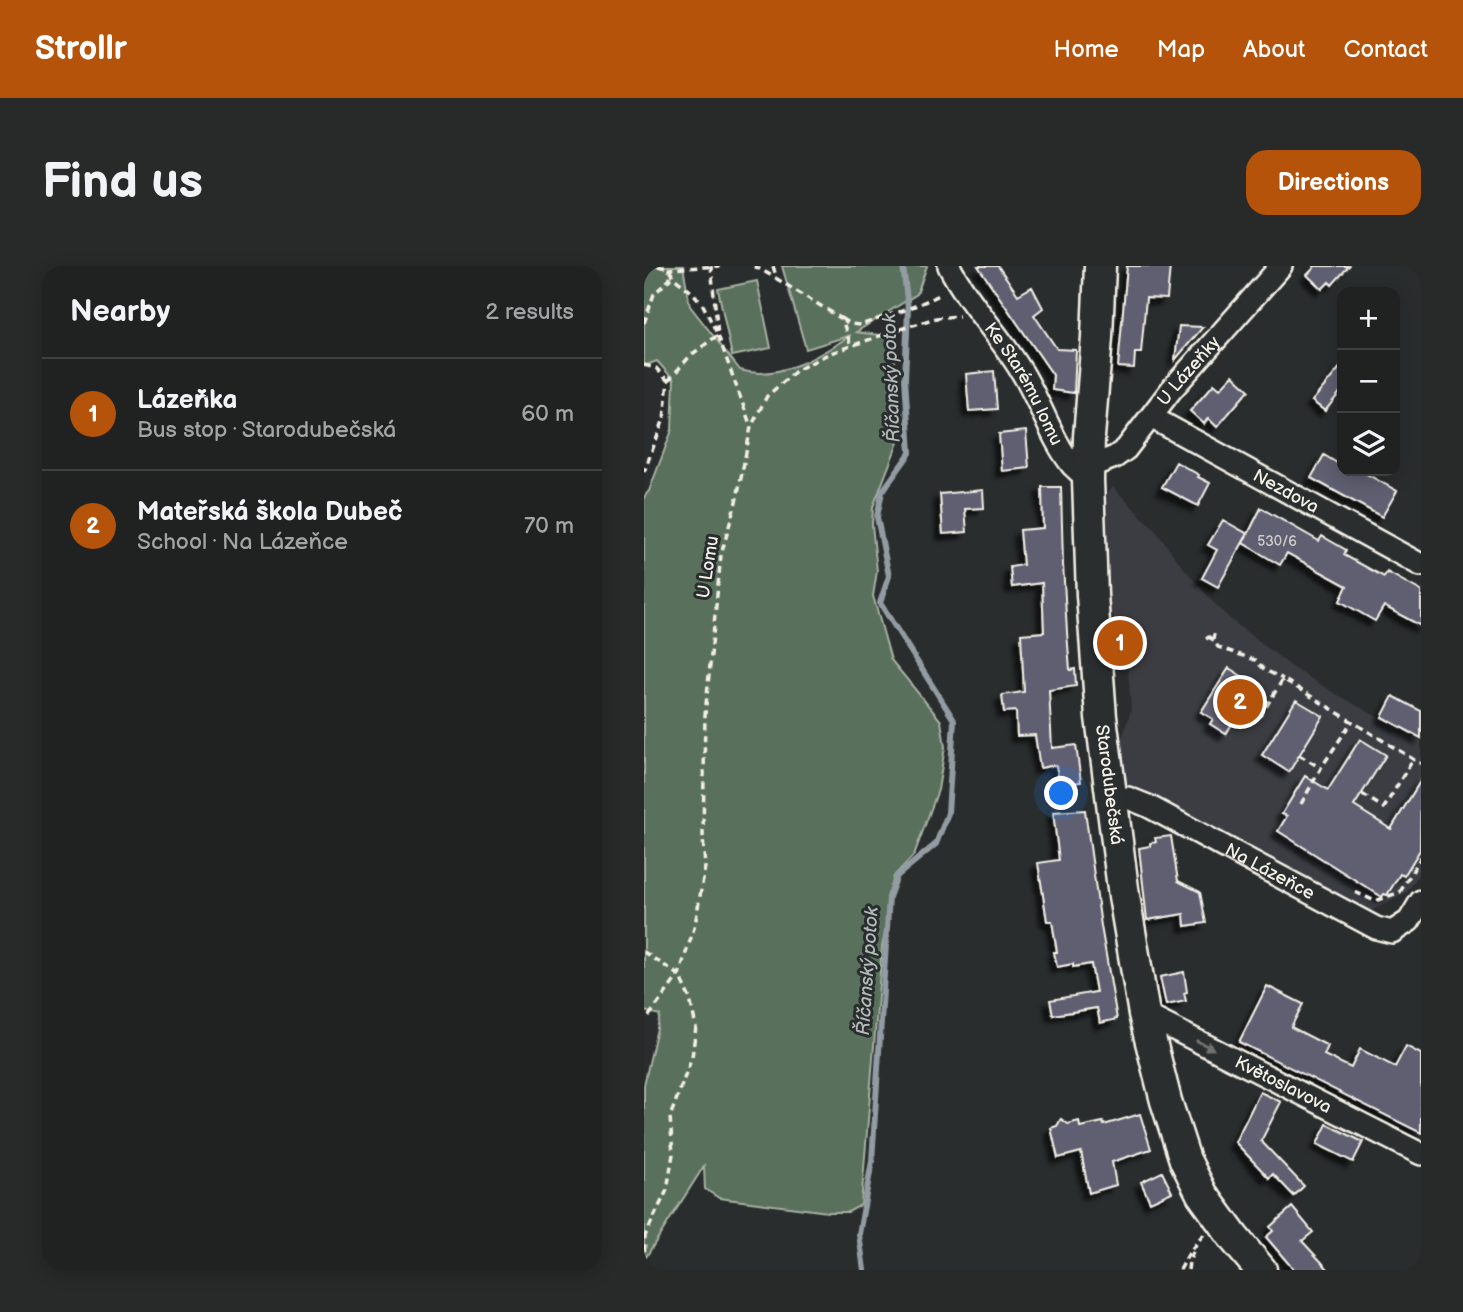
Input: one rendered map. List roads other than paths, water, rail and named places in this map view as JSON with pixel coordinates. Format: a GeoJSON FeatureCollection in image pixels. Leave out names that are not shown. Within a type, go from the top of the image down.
{"type":"FeatureCollection","features":[{"type":"Feature","properties":{"kind":"street","name":"Ke Starému lomu"},"geometry":{"type":"LineString","coordinates":[[949,266],[959,286],[1020,368],[1062,450],[1073,466],[1088,471]]}},
{"type":"Feature","properties":{"kind":"street","name":"Starodubečská"},"geometry":{"type":"LineString","coordinates":[[1100,266],[1088,471],[1094,642],[1110,800],[1124,896],[1144,1014],[1166,1101],[1185,1160],[1202,1194],[1221,1222],[1261,1270]]}},
{"type":"Feature","properties":{"kind":"street","name":"U Lázeňky"},"geometry":{"type":"LineString","coordinates":[[1088,471],[1126,449],[1171,390],[1280,266]]}},
{"type":"Feature","properties":{"kind":"street","name":"Nezdova"},"geometry":{"type":"LineString","coordinates":[[1151,417],[1421,565]]}},
{"type":"Feature","properties":{"kind":"street","name":"Na Lázeňce"},"geometry":{"type":"LineString","coordinates":[[1110,800],[1128,798],[1149,806],[1376,928],[1392,932],[1409,921],[1421,901]]}},
{"type":"Feature","properties":{"kind":"street","name":"Květoslavova"},"geometry":{"type":"LineString","coordinates":[[1144,1014],[1421,1154]]}},
{"type":"Feature","properties":{"kind":"waterway","name":"Říčanský potok"},"geometry":{"type":"LineString","coordinates":[[864,1270],[859,1234],[872,1161],[889,897],[897,876],[936,844],[948,813],[954,720],[880,603],[889,576],[877,517],[882,492],[910,453],[905,379],[908,309],[903,266]]}},
{"type":"Feature","properties":{"kind":"place","name":"Lázeňka"},"geometry":{"type":"Point","coordinates":[1120,643]}},
{"type":"Feature","properties":{"kind":"place","name":"Mateřská škola Dubeč"},"geometry":{"type":"Point","coordinates":[1240,702]}}]}
